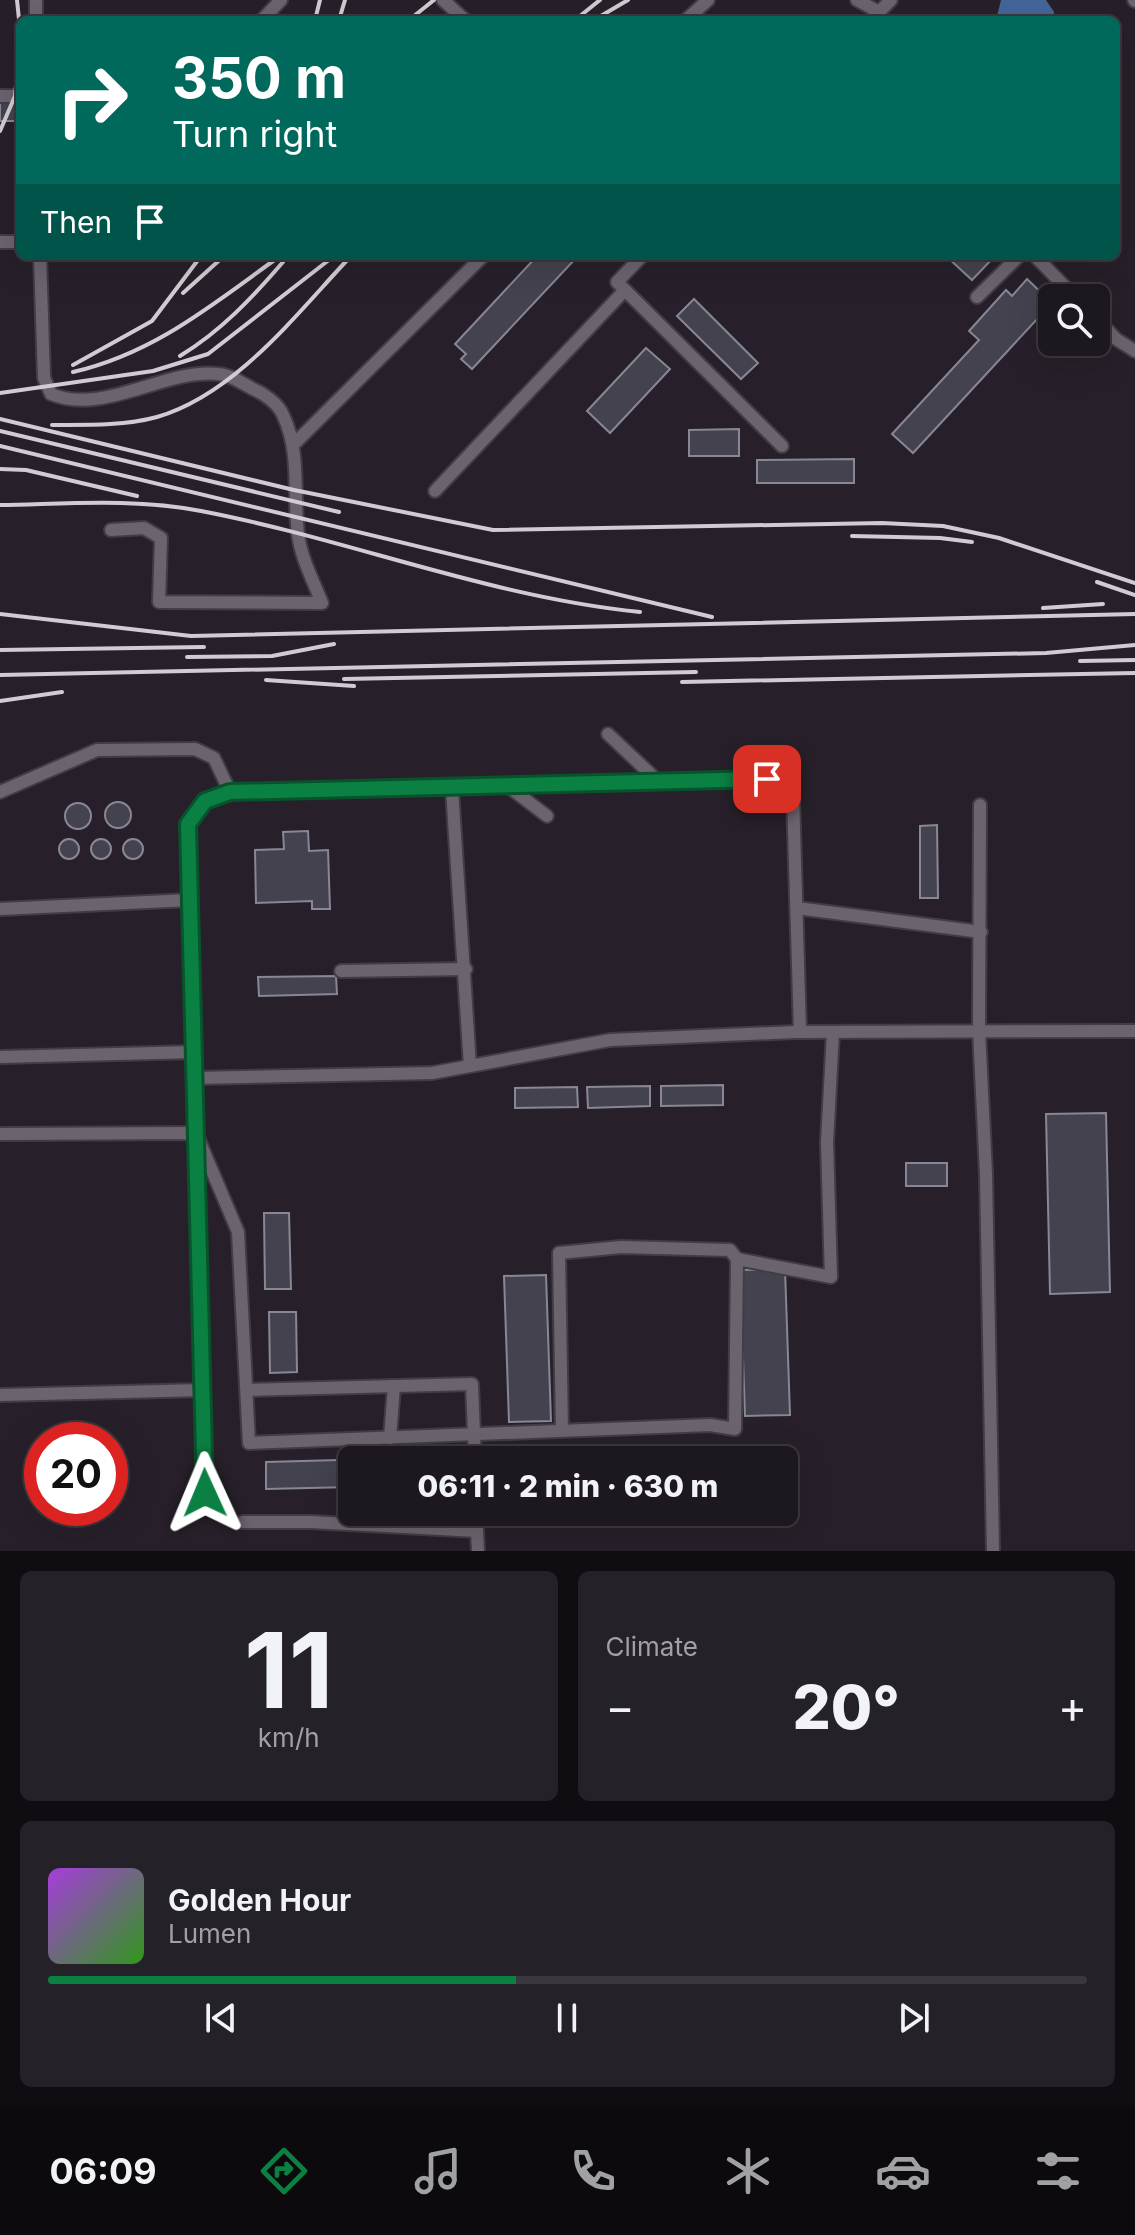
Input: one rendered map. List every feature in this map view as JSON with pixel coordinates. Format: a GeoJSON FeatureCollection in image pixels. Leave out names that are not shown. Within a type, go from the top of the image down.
{"type":"FeatureCollection","features":[{"type":"Feature","properties":{"kind":"street"},"geometry":{"type":"LineString","coordinates":[[443,0],[461,16]]}},
{"type":"Feature","properties":{"kind":"street"},"geometry":{"type":"LineString","coordinates":[[690,16],[708,0]]}},
{"type":"Feature","properties":{"kind":"street"},"geometry":{"type":"LineString","coordinates":[[857,0],[875,16],[891,0]]}},
{"type":"Feature","properties":{"kind":"street"},"geometry":{"type":"LineString","coordinates":[[267,16],[283,2]]}},
{"type":"Feature","properties":{"kind":"street"},"geometry":{"type":"LineString","coordinates":[[40,260],[44,378],[51,394],[65,399],[122,394],[198,374],[218,374],[261,393],[282,410],[293,445],[301,554],[322,603],[159,602],[161,538],[144,528],[111,530]]}},
{"type":"Feature","properties":{"kind":"street"},"geometry":{"type":"LineString","coordinates":[[293,445],[479,260]]}},
{"type":"Feature","properties":{"kind":"street"},"geometry":{"type":"LineString","coordinates":[[638,260],[617,282],[782,446]]}},
{"type":"Feature","properties":{"kind":"street"},"geometry":{"type":"LineString","coordinates":[[977,297],[1015,260]]}},
{"type":"Feature","properties":{"kind":"street"},"geometry":{"type":"LineString","coordinates":[[1039,260],[1062,284]]}},
{"type":"Feature","properties":{"kind":"street"},"geometry":{"type":"LineString","coordinates":[[435,491],[625,290]]}},
{"type":"Feature","properties":{"kind":"street"},"geometry":{"type":"LineString","coordinates":[[1110,333],[1135,351]]}},
{"type":"Feature","properties":{"kind":"street"},"geometry":{"type":"LineString","coordinates":[[608,734],[660,783]]}},
{"type":"Feature","properties":{"kind":"street"},"geometry":{"type":"LineString","coordinates":[[0,792],[97,750],[195,749],[214,758],[230,792]]}},
{"type":"Feature","properties":{"kind":"street"},"geometry":{"type":"LineString","coordinates":[[205,1493],[188,824],[205,801],[230,792],[767,779],[786,785],[793,796],[800,1032]]}},
{"type":"Feature","properties":{"kind":"street"},"geometry":{"type":"LineString","coordinates":[[509,787],[547,816]]}},
{"type":"Feature","properties":{"kind":"street"},"geometry":{"type":"LineString","coordinates":[[452,789],[470,1066]]}},
{"type":"Feature","properties":{"kind":"street"},"geometry":{"type":"LineString","coordinates":[[980,805],[979,1031],[986,1174],[993,1551]]}},
{"type":"Feature","properties":{"kind":"street"},"geometry":{"type":"LineString","coordinates":[[0,909],[190,900]]}},
{"type":"Feature","properties":{"kind":"street"},"geometry":{"type":"LineString","coordinates":[[797,908],[981,932]]}},
{"type":"Feature","properties":{"kind":"street"},"geometry":{"type":"LineString","coordinates":[[341,971],[466,969]]}},
{"type":"Feature","properties":{"kind":"street"},"geometry":{"type":"LineString","coordinates":[[195,1078],[432,1073],[610,1040],[800,1032],[1135,1031]]}},
{"type":"Feature","properties":{"kind":"street"},"geometry":{"type":"LineString","coordinates":[[737,1259],[831,1277],[827,1142],[833,1032]]}},
{"type":"Feature","properties":{"kind":"street"},"geometry":{"type":"LineString","coordinates":[[0,1057],[194,1052]]}},
{"type":"Feature","properties":{"kind":"street"},"geometry":{"type":"LineString","coordinates":[[196,1133],[238,1232],[249,1443],[390,1438],[710,1425],[735,1429],[737,1259],[730,1250],[621,1247],[559,1253],[562,1431]]}},
{"type":"Feature","properties":{"kind":"street"},"geometry":{"type":"LineString","coordinates":[[0,1134],[196,1133]]}},
{"type":"Feature","properties":{"kind":"street"},"geometry":{"type":"LineString","coordinates":[[247,1390],[472,1384],[474,1446]]}},
{"type":"Feature","properties":{"kind":"street"},"geometry":{"type":"LineString","coordinates":[[390,1438],[394,1386]]}},
{"type":"Feature","properties":{"kind":"street"},"geometry":{"type":"LineString","coordinates":[[0,1395],[203,1390]]}},
{"type":"Feature","properties":{"kind":"street"},"geometry":{"type":"LineString","coordinates":[[243,1522],[311,1522],[477,1531]]}},
{"type":"Feature","properties":{"kind":"street"},"geometry":{"type":"LineString","coordinates":[[477,1526],[478,1551]]}},
{"type":"Feature","properties":{"kind":"water"},"geometry":{"type":"Polygon","coordinates":[[[1001,0],[1046,0],[1054,12],[1054,16],[997,16],[1001,0]]]}},
{"type":"Feature","properties":{"kind":"building"},"geometry":{"type":"Polygon","coordinates":[[[0,97],[16,97],[16,121],[0,121],[0,97]]]}},
{"type":"Feature","properties":{"kind":"building"},"geometry":{"type":"Polygon","coordinates":[[[533,260],[574,260],[472,369],[461,359],[466,354],[455,344],[533,260]]]}},
{"type":"Feature","properties":{"kind":"building"},"geometry":{"type":"Polygon","coordinates":[[[950,260],[991,260],[972,280],[950,260]]]}},
{"type":"Feature","properties":{"kind":"building"},"geometry":{"type":"Polygon","coordinates":[[[1027,279],[1038,290],[1038,318],[913,453],[892,434],[979,340],[969,331],[1006,290],[1012,296],[1027,279]]]}},
{"type":"Feature","properties":{"kind":"building"},"geometry":{"type":"Polygon","coordinates":[[[694,299],[758,363],[741,379],[677,316],[694,299]]]}},
{"type":"Feature","properties":{"kind":"building"},"geometry":{"type":"Polygon","coordinates":[[[646,348],[670,369],[610,433],[587,411],[646,348]]]}},
{"type":"Feature","properties":{"kind":"building"},"geometry":{"type":"Polygon","coordinates":[[[739,429],[739,456],[689,456],[689,430],[739,429]]]}},
{"type":"Feature","properties":{"kind":"building"},"geometry":{"type":"Polygon","coordinates":[[[854,459],[854,483],[757,483],[757,460],[854,459]]]}},
{"type":"Feature","properties":{"kind":"building"},"geometry":{"type":"Polygon","coordinates":[[[118,802],[127,806],[131,815],[127,824],[118,828],[109,824],[105,815],[109,806],[118,802]]]}},
{"type":"Feature","properties":{"kind":"building"},"geometry":{"type":"Polygon","coordinates":[[[78,803],[87,807],[91,816],[87,825],[78,829],[69,825],[65,816],[69,807],[78,803]]]}},
{"type":"Feature","properties":{"kind":"building"},"geometry":{"type":"Polygon","coordinates":[[[937,825],[938,898],[920,898],[920,826],[937,825]]]}},
{"type":"Feature","properties":{"kind":"building"},"geometry":{"type":"Polygon","coordinates":[[[308,831],[309,851],[328,850],[330,909],[312,909],[312,901],[256,903],[255,850],[284,849],[283,832],[308,831]]]}},
{"type":"Feature","properties":{"kind":"building"},"geometry":{"type":"Polygon","coordinates":[[[69,839],[76,842],[79,849],[76,856],[69,859],[62,856],[59,849],[62,842],[69,839]]]}},
{"type":"Feature","properties":{"kind":"building"},"geometry":{"type":"Polygon","coordinates":[[[101,839],[108,842],[111,849],[108,856],[101,859],[94,856],[91,849],[94,842],[101,839]]]}},
{"type":"Feature","properties":{"kind":"building"},"geometry":{"type":"Polygon","coordinates":[[[133,839],[140,842],[143,849],[140,856],[133,859],[126,856],[123,849],[126,842],[133,839]]]}},
{"type":"Feature","properties":{"kind":"building"},"geometry":{"type":"Polygon","coordinates":[[[336,976],[337,994],[259,996],[258,977],[336,976]]]}},
{"type":"Feature","properties":{"kind":"building"},"geometry":{"type":"Polygon","coordinates":[[[723,1085],[723,1105],[661,1106],[661,1086],[723,1085]]]}},
{"type":"Feature","properties":{"kind":"building"},"geometry":{"type":"Polygon","coordinates":[[[650,1086],[650,1106],[588,1108],[587,1087],[650,1086]]]}},
{"type":"Feature","properties":{"kind":"building"},"geometry":{"type":"Polygon","coordinates":[[[577,1087],[578,1107],[515,1108],[515,1088],[577,1087]]]}},
{"type":"Feature","properties":{"kind":"building"},"geometry":{"type":"Polygon","coordinates":[[[1106,1113],[1110,1292],[1050,1294],[1046,1114],[1106,1113]]]}},
{"type":"Feature","properties":{"kind":"building"},"geometry":{"type":"Polygon","coordinates":[[[906,1163],[947,1163],[947,1186],[906,1186],[906,1163]]]}},
{"type":"Feature","properties":{"kind":"building"},"geometry":{"type":"Polygon","coordinates":[[[264,1213],[289,1213],[291,1289],[265,1289],[264,1213]]]}},
{"type":"Feature","properties":{"kind":"building"},"geometry":{"type":"Polygon","coordinates":[[[785,1269],[790,1415],[745,1416],[740,1270],[785,1269]]]}},
{"type":"Feature","properties":{"kind":"building"},"geometry":{"type":"Polygon","coordinates":[[[546,1275],[551,1421],[509,1422],[504,1276],[546,1275]]]}},
{"type":"Feature","properties":{"kind":"building"},"geometry":{"type":"Polygon","coordinates":[[[269,1312],[296,1312],[297,1372],[270,1373],[269,1312]]]}},
{"type":"Feature","properties":{"kind":"building"},"geometry":{"type":"Polygon","coordinates":[[[338,1460],[338,1487],[266,1489],[266,1462],[338,1460]]]}},
{"type":"Feature","properties":{"kind":"railway"},"geometry":{"type":"LineString","coordinates":[[17,0],[19,16]]}},
{"type":"Feature","properties":{"kind":"railway"},"geometry":{"type":"LineString","coordinates":[[316,16],[320,0]]}},
{"type":"Feature","properties":{"kind":"railway"},"geometry":{"type":"LineString","coordinates":[[340,16],[345,0]]}},
{"type":"Feature","properties":{"kind":"railway"},"geometry":{"type":"LineString","coordinates":[[414,16],[434,0]]}},
{"type":"Feature","properties":{"kind":"railway"},"geometry":{"type":"LineString","coordinates":[[580,16],[600,0]]}},
{"type":"Feature","properties":{"kind":"railway"},"geometry":{"type":"LineString","coordinates":[[601,16],[628,0]]}},
{"type":"Feature","properties":{"kind":"railway"},"geometry":{"type":"LineString","coordinates":[[0,131],[15,96],[16,85]]}},
{"type":"Feature","properties":{"kind":"railway"},"geometry":{"type":"LineString","coordinates":[[73,365],[152,321],[198,260]]}},
{"type":"Feature","properties":{"kind":"railway"},"geometry":{"type":"LineString","coordinates":[[183,293],[220,260]]}},
{"type":"Feature","properties":{"kind":"railway"},"geometry":{"type":"LineString","coordinates":[[73,372],[103,364],[157,340],[207,309],[274,260]]}},
{"type":"Feature","properties":{"kind":"railway"},"geometry":{"type":"LineString","coordinates":[[0,393],[153,371],[208,354],[329,260]]}},
{"type":"Feature","properties":{"kind":"railway"},"geometry":{"type":"LineString","coordinates":[[52,425],[132,422],[186,406],[239,371],[287,326],[347,260]]}},
{"type":"Feature","properties":{"kind":"railway"},"geometry":{"type":"LineString","coordinates":[[180,356],[235,313],[283,262]]}},
{"type":"Feature","properties":{"kind":"railway"},"geometry":{"type":"LineString","coordinates":[[0,419],[294,490],[493,530],[882,523],[943,526],[999,538],[1135,583]]}},
{"type":"Feature","properties":{"kind":"railway"},"geometry":{"type":"LineString","coordinates":[[0,431],[339,512]]}},
{"type":"Feature","properties":{"kind":"railway"},"geometry":{"type":"LineString","coordinates":[[0,446],[712,617]]}},
{"type":"Feature","properties":{"kind":"railway"},"geometry":{"type":"LineString","coordinates":[[0,469],[26,470],[137,496]]}},
{"type":"Feature","properties":{"kind":"railway"},"geometry":{"type":"LineString","coordinates":[[0,505],[126,503],[201,511],[311,536],[529,594],[640,612]]}},
{"type":"Feature","properties":{"kind":"railway"},"geometry":{"type":"LineString","coordinates":[[852,536],[972,542]]}},
{"type":"Feature","properties":{"kind":"railway"},"geometry":{"type":"LineString","coordinates":[[1097,582],[1135,595]]}},
{"type":"Feature","properties":{"kind":"railway"},"geometry":{"type":"LineString","coordinates":[[1043,608],[1103,604]]}},
{"type":"Feature","properties":{"kind":"railway"},"geometry":{"type":"LineString","coordinates":[[0,614],[191,636],[1135,614]]}},
{"type":"Feature","properties":{"kind":"railway"},"geometry":{"type":"LineString","coordinates":[[187,657],[272,656],[334,644]]}},
{"type":"Feature","properties":{"kind":"railway"},"geometry":{"type":"LineString","coordinates":[[0,675],[1046,653],[1135,645]]}},
{"type":"Feature","properties":{"kind":"railway"},"geometry":{"type":"LineString","coordinates":[[0,650],[204,647]]}},
{"type":"Feature","properties":{"kind":"railway"},"geometry":{"type":"LineString","coordinates":[[1080,661],[1135,660]]}},
{"type":"Feature","properties":{"kind":"railway"},"geometry":{"type":"LineString","coordinates":[[344,679],[696,672]]}},
{"type":"Feature","properties":{"kind":"railway"},"geometry":{"type":"LineString","coordinates":[[682,682],[1135,673]]}},
{"type":"Feature","properties":{"kind":"railway"},"geometry":{"type":"LineString","coordinates":[[266,680],[354,686]]}},
{"type":"Feature","properties":{"kind":"railway"},"geometry":{"type":"LineString","coordinates":[[0,701],[62,692]]}},
{"type":"Feature","properties":{"kind":"route"},"geometry":{"type":"LineString","coordinates":[[205,1493],[188,824],[205,801],[230,792],[767,779]]}}]}
